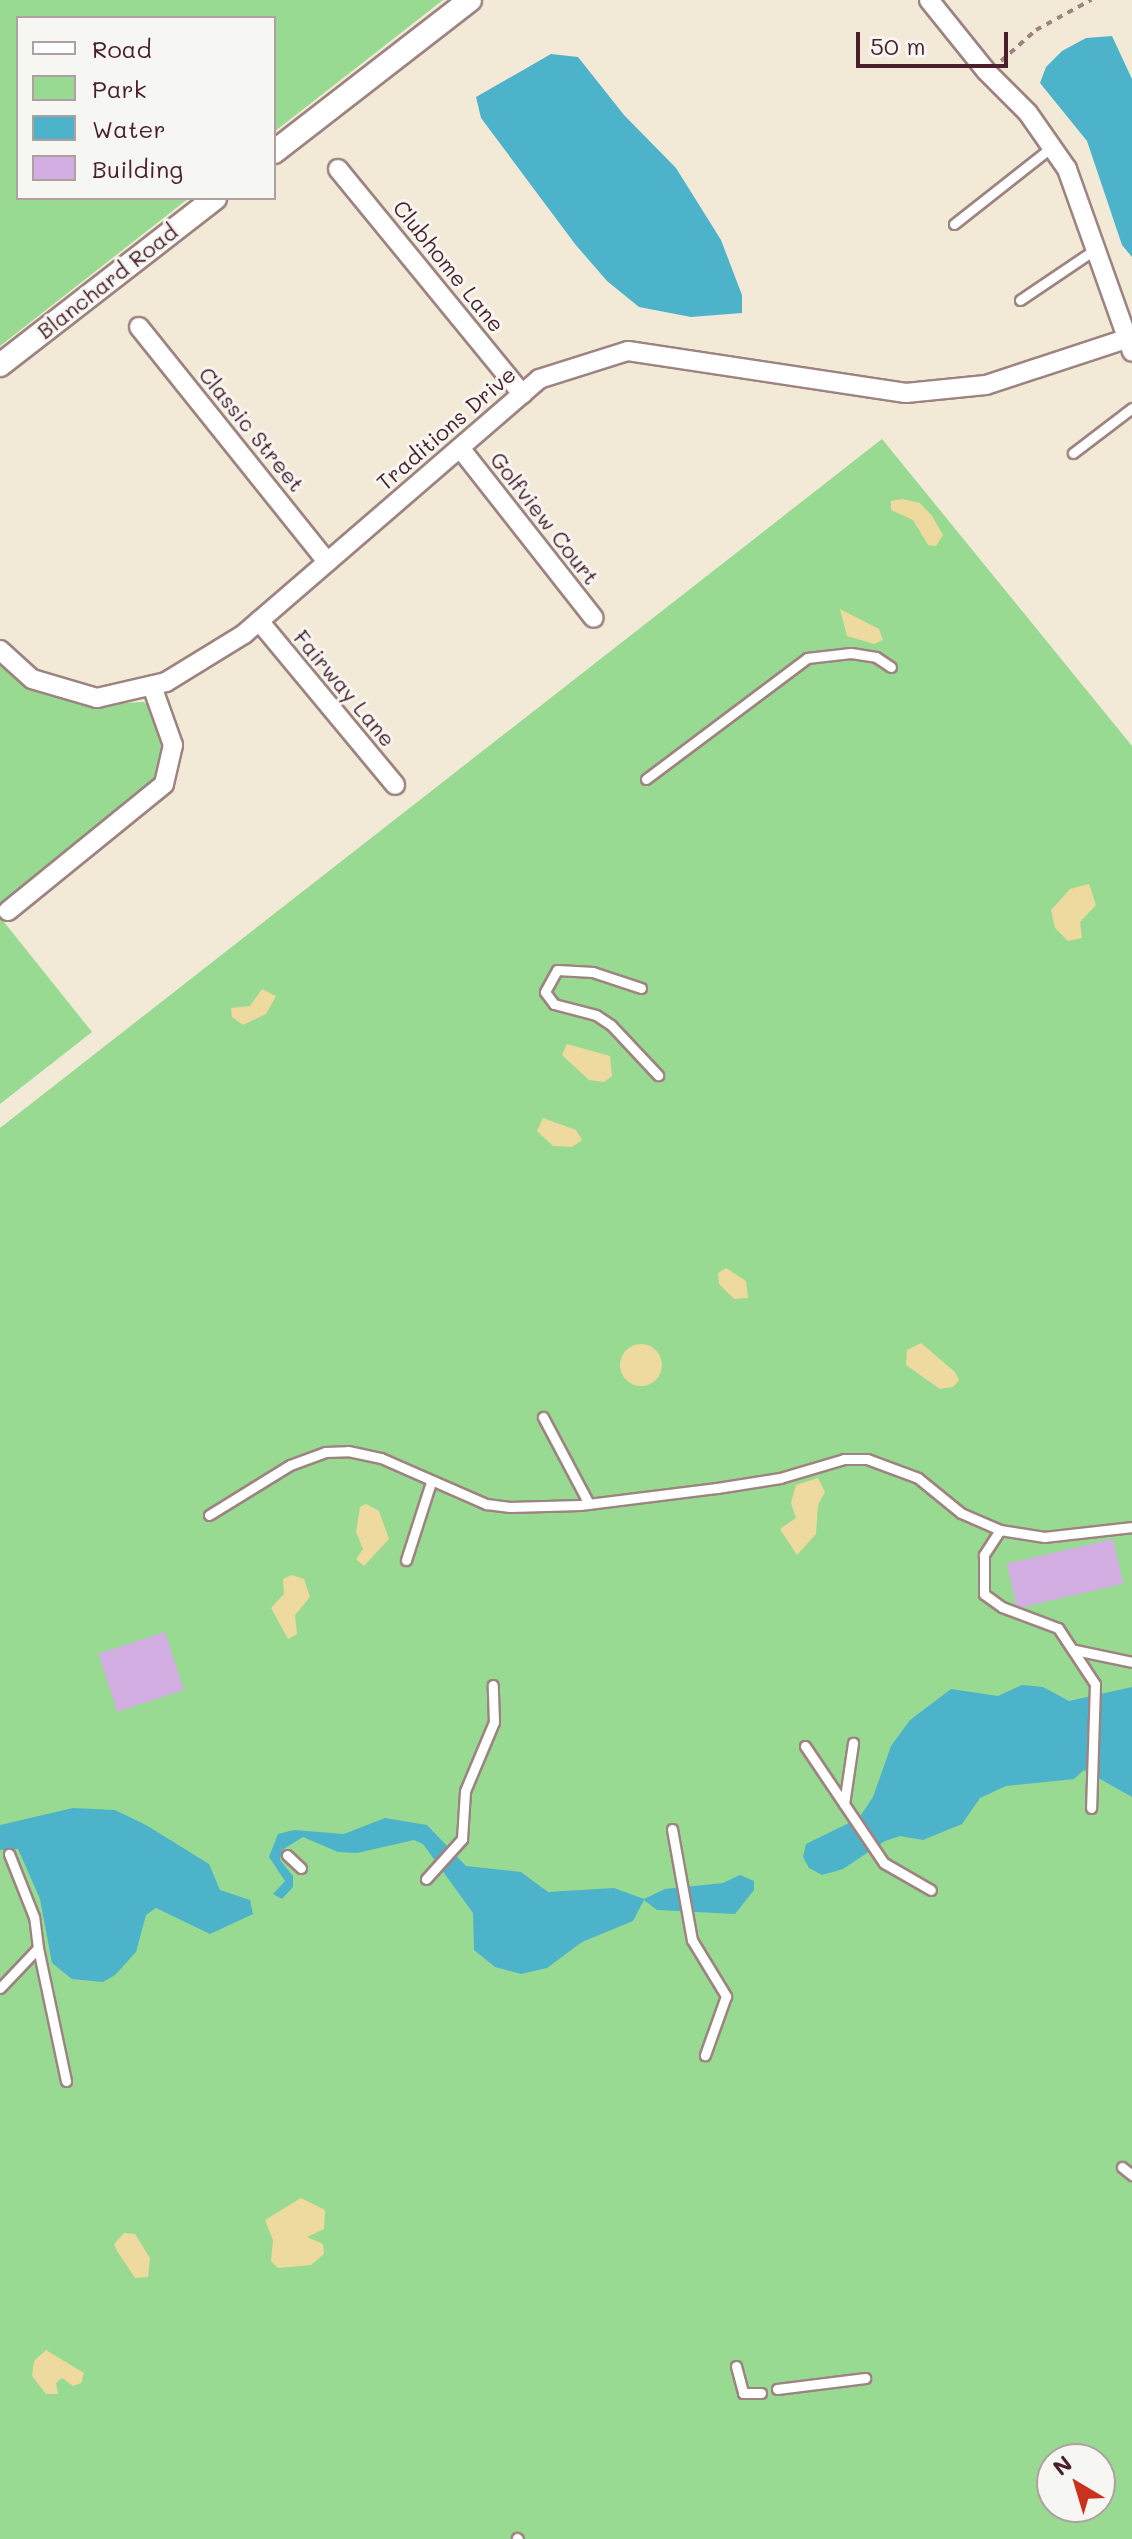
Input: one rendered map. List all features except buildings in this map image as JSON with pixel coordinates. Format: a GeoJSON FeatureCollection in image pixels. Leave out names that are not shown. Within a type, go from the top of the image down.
{"type":"FeatureCollection","features":[{"type":"Feature","properties":{"kind":"street"},"geometry":{"type":"LineString","coordinates":[[276,150],[470,0]]}},
{"type":"Feature","properties":{"kind":"street"},"geometry":{"type":"LineString","coordinates":[[929,0],[1053,146],[1067,169],[1094,250],[1131,340]]}},
{"type":"Feature","properties":{"kind":"street","name":"Clubhome Lane"},"geometry":{"type":"LineString","coordinates":[[338,169],[522,394]]}},
{"type":"Feature","properties":{"kind":"street","name":"Blanchard Road"},"geometry":{"type":"LineString","coordinates":[[0,365],[212,200]]}},
{"type":"Feature","properties":{"kind":"street","name":"Classic Street"},"geometry":{"type":"LineString","coordinates":[[139,327],[327,562]]}},
{"type":"Feature","properties":{"kind":"street","name":"Traditions Drive"},"geometry":{"type":"LineString","coordinates":[[0,650],[32,679],[97,698],[166,682],[259,621],[539,379],[628,351],[920,392],[986,385],[1131,340]]}},
{"type":"Feature","properties":{"kind":"street","name":"Golfview Court"},"geometry":{"type":"LineString","coordinates":[[460,448],[594,618]]}},
{"type":"Feature","properties":{"kind":"street","name":"Fairway Lane"},"geometry":{"type":"LineString","coordinates":[[259,621],[395,785]]}},
{"type":"Feature","properties":{"kind":"street"},"geometry":{"type":"LineString","coordinates":[[8,911],[164,784],[173,745],[152,686]]}},
{"type":"Feature","properties":{"kind":"lane"},"geometry":{"type":"LineString","coordinates":[[954,224],[1053,146]]}},
{"type":"Feature","properties":{"kind":"lane"},"geometry":{"type":"LineString","coordinates":[[1020,300],[1094,250]]}},
{"type":"Feature","properties":{"kind":"lane"},"geometry":{"type":"LineString","coordinates":[[1073,453],[1132,408]]}},
{"type":"Feature","properties":{"kind":"lane"},"geometry":{"type":"LineString","coordinates":[[646,779],[807,658],[851,653],[876,657],[891,667]]}},
{"type":"Feature","properties":{"kind":"lane"},"geometry":{"type":"LineString","coordinates":[[641,988],[593,972],[557,970],[545,992],[554,1004],[596,1015],[611,1025],[658,1075]]}},
{"type":"Feature","properties":{"kind":"lane"},"geometry":{"type":"LineString","coordinates":[[543,1417],[589,1504]]}},
{"type":"Feature","properties":{"kind":"lane"},"geometry":{"type":"LineString","coordinates":[[209,1515],[290,1465],[325,1452],[381,1458],[486,1504],[589,1504],[780,1478],[844,1459],[867,1459],[918,1478],[961,1513],[1000,1530],[1044,1537],[1132,1527]]}},
{"type":"Feature","properties":{"kind":"lane"},"geometry":{"type":"LineString","coordinates":[[406,1560],[431,1482]]}},
{"type":"Feature","properties":{"kind":"lane"},"geometry":{"type":"LineString","coordinates":[[1000,1530],[984,1555],[984,1594],[1002,1607],[1058,1628],[1075,1650],[1099,1695],[1091,1808]]}},
{"type":"Feature","properties":{"kind":"lane"},"geometry":{"type":"LineString","coordinates":[[1075,1650],[1132,1662]]}},
{"type":"Feature","properties":{"kind":"lane"},"geometry":{"type":"LineString","coordinates":[[426,1879],[462,1839],[465,1791],[494,1722],[493,1685]]}},
{"type":"Feature","properties":{"kind":"lane"},"geometry":{"type":"LineString","coordinates":[[844,1804],[853,1743]]}},
{"type":"Feature","properties":{"kind":"lane"},"geometry":{"type":"LineString","coordinates":[[805,1746],[884,1863],[931,1890]]}},
{"type":"Feature","properties":{"kind":"lane"},"geometry":{"type":"LineString","coordinates":[[672,1829],[692,1940],[726,1996],[705,2055]]}},
{"type":"Feature","properties":{"kind":"lane"},"geometry":{"type":"LineString","coordinates":[[9,1854],[34,1917],[66,2081]]}},
{"type":"Feature","properties":{"kind":"lane"},"geometry":{"type":"LineString","coordinates":[[287,1855],[301,1868]]}},
{"type":"Feature","properties":{"kind":"lane"},"geometry":{"type":"LineString","coordinates":[[0,1988],[38,1948]]}},
{"type":"Feature","properties":{"kind":"lane"},"geometry":{"type":"LineString","coordinates":[[1122,2167],[1132,2175]]}},
{"type":"Feature","properties":{"kind":"lane"},"geometry":{"type":"LineString","coordinates":[[736,2366],[743,2393],[761,2393]]}},
{"type":"Feature","properties":{"kind":"lane"},"geometry":{"type":"LineString","coordinates":[[777,2389],[865,2378]]}},
{"type":"Feature","properties":{"kind":"path"},"geometry":{"type":"LineString","coordinates":[[988,73],[1036,30],[1091,0]]}},
{"type":"Feature","properties":{"kind":"green space"},"geometry":{"type":"Polygon","coordinates":[[[0,0],[443,0],[276,130],[276,16],[16,16],[16,200],[186,200],[0,346],[0,0]]]}},
{"type":"Feature","properties":{"kind":"green space"},"geometry":{"type":"Polygon","coordinates":[[[882,439],[1132,746],[1132,2539],[0,2539],[0,1128],[882,439]]]}},
{"type":"Feature","properties":{"kind":"green space"},"geometry":{"type":"Polygon","coordinates":[[[0,658],[99,704],[144,702],[154,711],[162,743],[158,774],[145,795],[0,909],[0,658]]]}},
{"type":"Feature","properties":{"kind":"green space"},"geometry":{"type":"Polygon","coordinates":[[[0,917],[92,1032],[0,1104],[0,917]]]}},
{"type":"Feature","properties":{"kind":"sand"},"geometry":{"type":"Polygon","coordinates":[[[902,499],[920,503],[932,516],[943,535],[936,546],[928,545],[913,520],[891,510],[891,501],[902,499]]]}},
{"type":"Feature","properties":{"kind":"sand"},"geometry":{"type":"Polygon","coordinates":[[[840,609],[879,629],[883,640],[874,644],[847,636],[840,609]]]}},
{"type":"Feature","properties":{"kind":"sand"},"geometry":{"type":"Polygon","coordinates":[[[1089,884],[1096,905],[1080,922],[1082,938],[1068,941],[1055,928],[1051,910],[1070,889],[1089,884]]]}},
{"type":"Feature","properties":{"kind":"sand"},"geometry":{"type":"Polygon","coordinates":[[[262,989],[276,996],[266,1014],[243,1025],[232,1017],[231,1008],[250,1006],[262,989]]]}},
{"type":"Feature","properties":{"kind":"sand"},"geometry":{"type":"Polygon","coordinates":[[[567,1044],[610,1056],[612,1076],[604,1082],[589,1080],[562,1055],[567,1044]]]}},
{"type":"Feature","properties":{"kind":"sand"},"geometry":{"type":"Polygon","coordinates":[[[543,1118],[576,1130],[582,1140],[572,1147],[553,1146],[537,1131],[543,1118]]]}},
{"type":"Feature","properties":{"kind":"sand"},"geometry":{"type":"Polygon","coordinates":[[[726,1268],[746,1281],[748,1298],[734,1299],[719,1284],[718,1273],[726,1268]]]}},
{"type":"Feature","properties":{"kind":"sand"},"geometry":{"type":"Polygon","coordinates":[[[921,1343],[955,1372],[959,1380],[953,1387],[940,1389],[906,1365],[907,1350],[921,1343]]]}},
{"type":"Feature","properties":{"kind":"sand"},"geometry":{"type":"Polygon","coordinates":[[[641,1344],[656,1350],[662,1365],[656,1380],[641,1386],[626,1380],[620,1365],[626,1350],[641,1344]]]}},
{"type":"Feature","properties":{"kind":"sand"},"geometry":{"type":"Polygon","coordinates":[[[818,1478],[825,1492],[818,1505],[816,1534],[797,1555],[780,1529],[796,1518],[791,1503],[796,1485],[818,1478]]]}},
{"type":"Feature","properties":{"kind":"sand"},"geometry":{"type":"Polygon","coordinates":[[[366,1504],[379,1511],[389,1539],[364,1566],[356,1559],[363,1549],[356,1532],[360,1507],[366,1504]]]}},
{"type":"Feature","properties":{"kind":"sand"},"geometry":{"type":"Polygon","coordinates":[[[292,1575],[304,1579],[310,1597],[295,1615],[297,1634],[288,1639],[271,1608],[284,1594],[283,1579],[292,1575]]]}},
{"type":"Feature","properties":{"kind":"sand"},"geometry":{"type":"Polygon","coordinates":[[[301,2198],[325,2210],[324,2229],[307,2237],[323,2244],[324,2254],[311,2265],[278,2268],[271,2261],[273,2240],[265,2220],[301,2198]]]}},
{"type":"Feature","properties":{"kind":"sand"},"geometry":{"type":"Polygon","coordinates":[[[124,2233],[135,2234],[150,2258],[148,2277],[135,2278],[117,2251],[114,2244],[124,2233]]]}},
{"type":"Feature","properties":{"kind":"sand"},"geometry":{"type":"Polygon","coordinates":[[[46,2350],[84,2373],[81,2383],[73,2386],[62,2378],[56,2383],[58,2394],[46,2394],[32,2376],[34,2361],[46,2350]]]}},
{"type":"Feature","properties":{"kind":"water"},"geometry":{"type":"Polygon","coordinates":[[[1112,36],[1132,79],[1132,257],[1122,245],[1087,141],[1040,83],[1046,67],[1062,51],[1086,38],[1112,36]]]}},
{"type":"Feature","properties":{"kind":"water"},"geometry":{"type":"Polygon","coordinates":[[[551,54],[578,57],[624,115],[676,168],[721,240],[742,295],[742,313],[691,317],[639,307],[607,281],[575,244],[481,118],[476,97],[551,54]]]}},
{"type":"Feature","properties":{"kind":"water"},"geometry":{"type":"Polygon","coordinates":[[[1022,1685],[1043,1687],[1069,1701],[1132,1687],[1132,1797],[1084,1770],[1074,1779],[1006,1786],[980,1798],[962,1824],[923,1840],[900,1836],[885,1841],[843,1869],[822,1875],[809,1868],[803,1857],[806,1844],[859,1818],[873,1797],[891,1746],[910,1720],[951,1689],[998,1696],[1022,1685]]]}},
{"type":"Feature","properties":{"kind":"water"},"geometry":{"type":"Polygon","coordinates":[[[73,1808],[115,1810],[146,1825],[209,1864],[220,1890],[250,1900],[253,1914],[210,1934],[156,1908],[146,1915],[136,1952],[115,1975],[103,1982],[72,1979],[52,1963],[40,1899],[18,1849],[0,1850],[0,1825],[73,1808]]]}},
{"type":"Feature","properties":{"kind":"water"},"geometry":{"type":"Polygon","coordinates":[[[385,1818],[427,1825],[466,1866],[521,1872],[548,1892],[614,1888],[644,1899],[665,1889],[723,1883],[740,1875],[754,1881],[754,1890],[735,1914],[657,1910],[644,1900],[633,1921],[582,1942],[547,1968],[521,1974],[495,1967],[474,1950],[473,1913],[423,1844],[414,1840],[357,1853],[338,1852],[303,1837],[282,1850],[280,1860],[293,1876],[293,1887],[282,1899],[273,1894],[285,1881],[269,1857],[278,1834],[294,1830],[344,1834],[385,1818]]]}}]}
